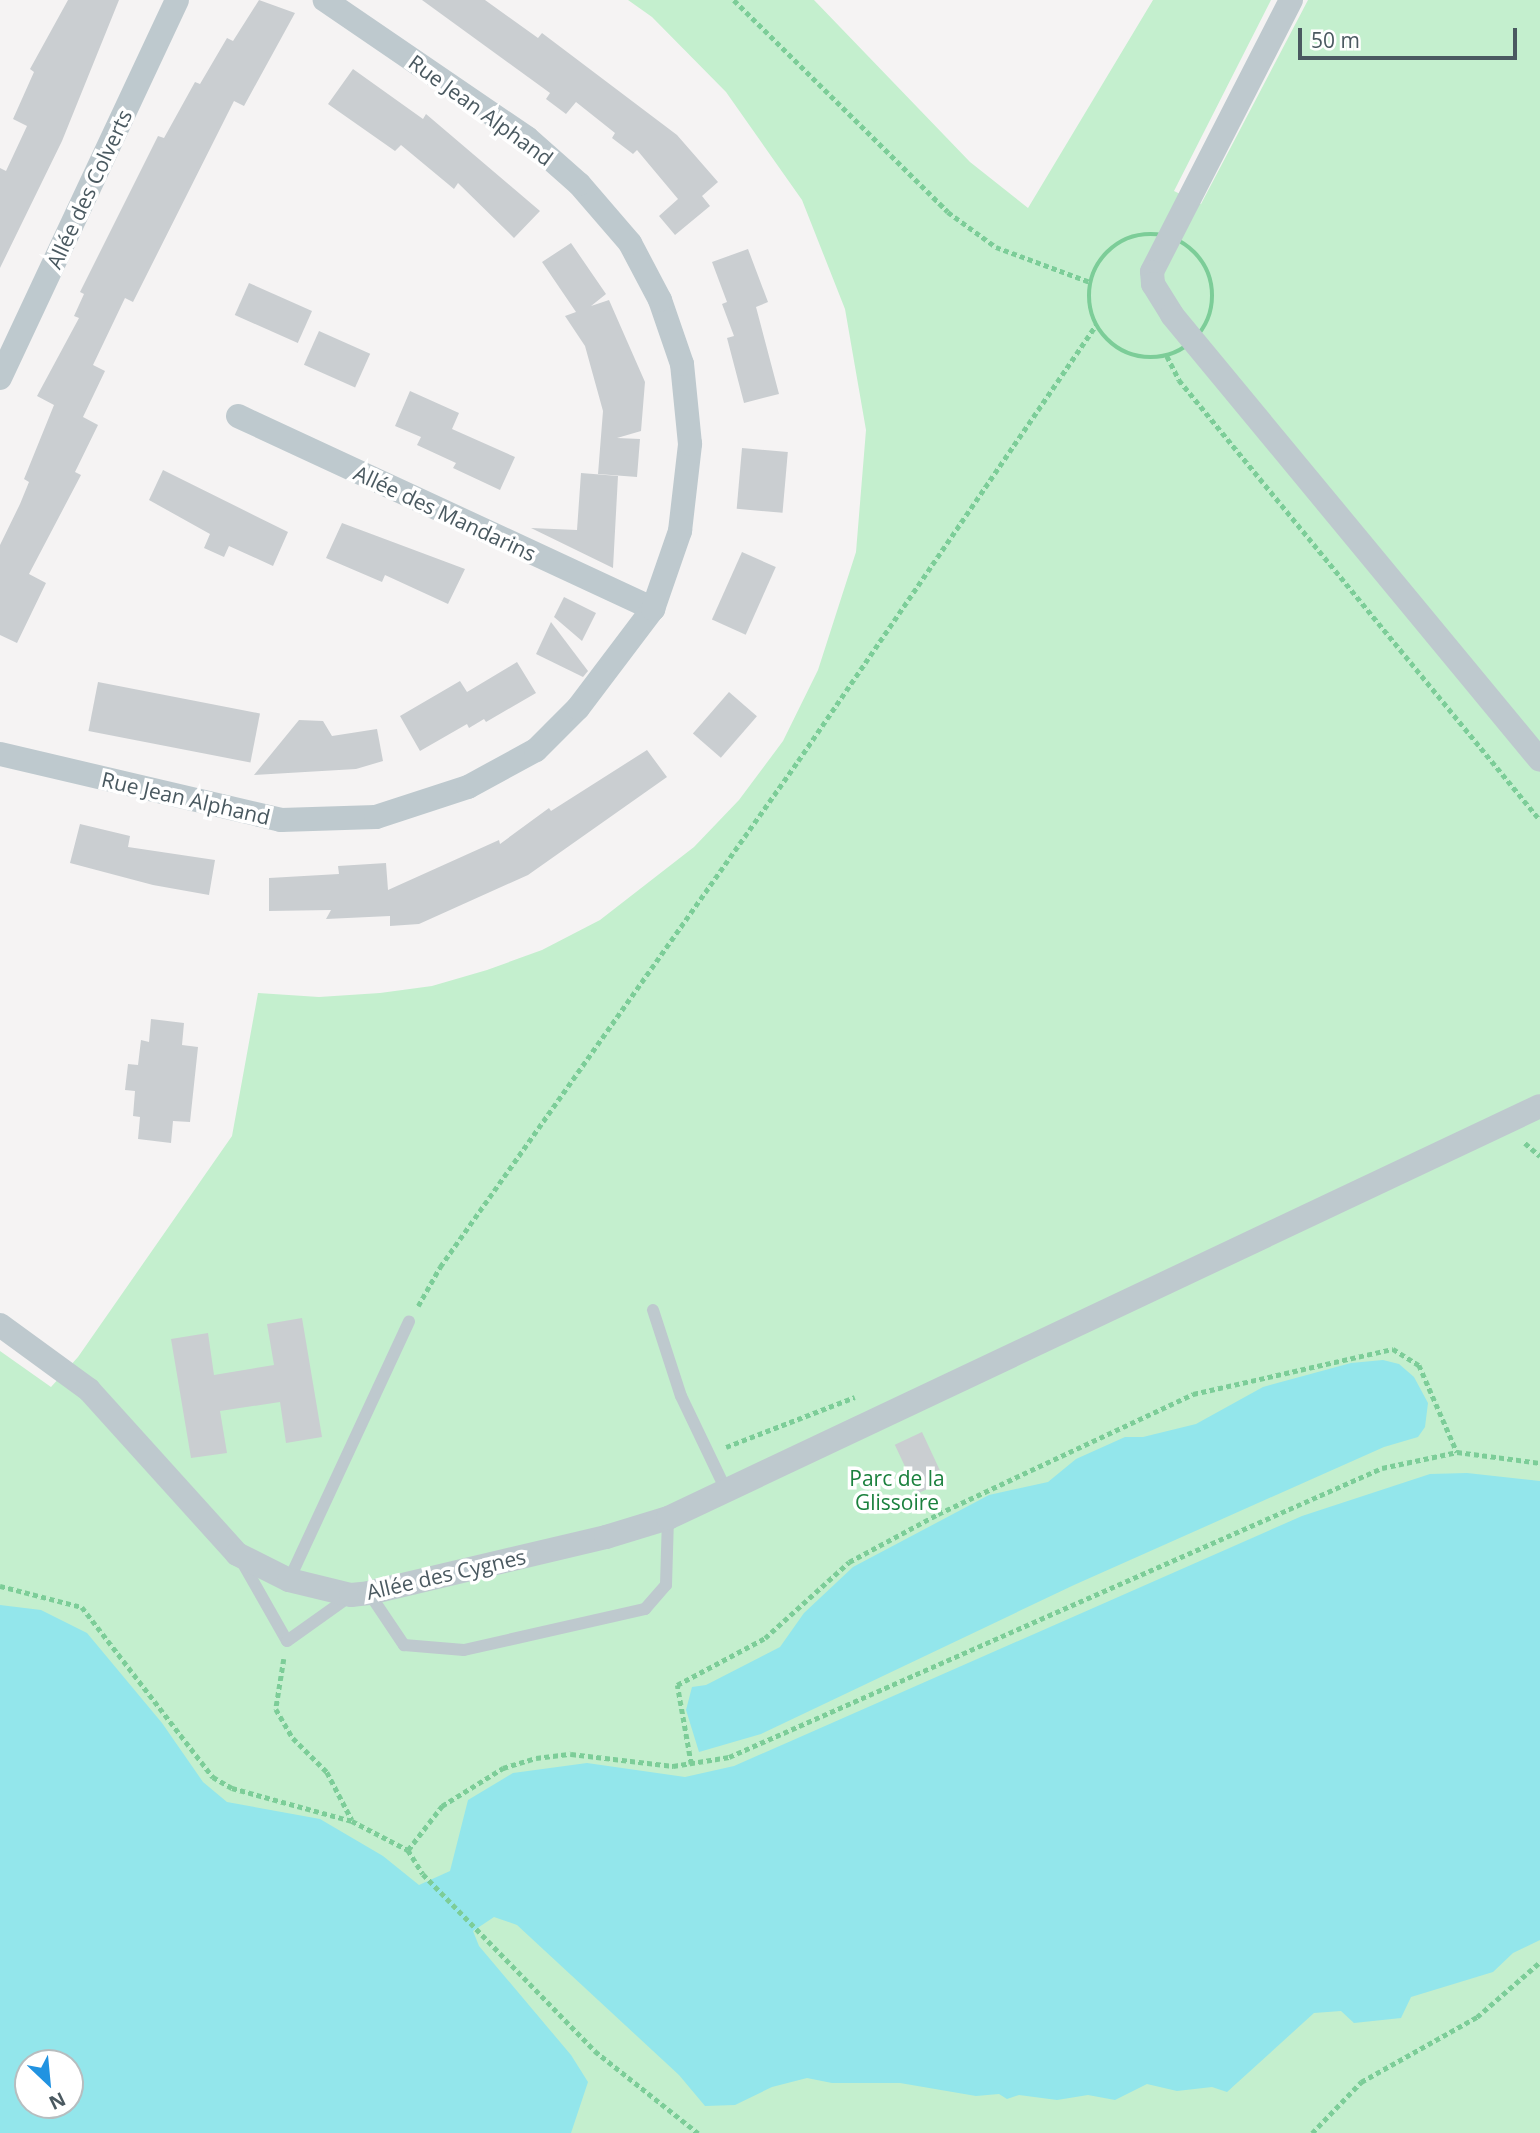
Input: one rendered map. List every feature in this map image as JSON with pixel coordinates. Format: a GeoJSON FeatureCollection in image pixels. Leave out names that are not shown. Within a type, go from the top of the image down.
{"type":"FeatureCollection","features":[{"type":"Feature","properties":{"kind":"street","name":"Allée des Colverts"},"geometry":{"type":"LineString","coordinates":[[0,378],[177,0]]}},
{"type":"Feature","properties":{"kind":"street","name":"Rue Jean Alphand"},"geometry":{"type":"LineString","coordinates":[[0,754],[281,820],[376,817],[468,787],[536,750],[578,708],[653,609],[680,531],[690,444],[682,364],[660,300],[630,243],[579,184],[527,138],[325,0]]}},
{"type":"Feature","properties":{"kind":"street"},"geometry":{"type":"LineString","coordinates":[[1291,0],[1152,272],[1153,284],[1186,333],[1540,760]]}},
{"type":"Feature","properties":{"kind":"street","name":"Allée des Mandarins"},"geometry":{"type":"LineString","coordinates":[[238,416],[653,609]]}},
{"type":"Feature","properties":{"kind":"street","name":"Allée des Cygnes"},"geometry":{"type":"LineString","coordinates":[[0,1325],[89,1390],[237,1554],[289,1580],[360,1594],[414,1579],[607,1537],[668,1518],[1540,1107]]}},
{"type":"Feature","properties":{"kind":"lane"},"geometry":{"type":"LineString","coordinates":[[653,1310],[681,1396],[726,1490]]}},
{"type":"Feature","properties":{"kind":"lane"},"geometry":{"type":"LineString","coordinates":[[289,1580],[409,1322]]}},
{"type":"Feature","properties":{"kind":"lane"},"geometry":{"type":"LineString","coordinates":[[237,1554],[287,1641],[360,1594],[404,1645],[464,1650],[645,1609],[666,1585],[668,1518]]}},
{"type":"Feature","properties":{"kind":"path"},"geometry":{"type":"LineString","coordinates":[[733,0],[948,212],[996,247],[1090,282]]}},
{"type":"Feature","properties":{"kind":"path"},"geometry":{"type":"LineString","coordinates":[[409,1322],[440,1267],[790,772],[1096,325]]}},
{"type":"Feature","properties":{"kind":"path"},"geometry":{"type":"LineString","coordinates":[[1167,356],[1179,380],[1540,820]]}},
{"type":"Feature","properties":{"kind":"path"},"geometry":{"type":"LineString","coordinates":[[691,1764],[677,1685],[765,1638],[849,1562],[938,1514],[1193,1395],[1372,1351],[1394,1349],[1419,1365],[1457,1452]]}},
{"type":"Feature","properties":{"kind":"path"},"geometry":{"type":"LineString","coordinates":[[408,1850],[442,1806],[474,1783],[525,1761],[571,1754],[691,1764],[775,1740],[1079,1599],[1382,1468],[1457,1452],[1540,1463]]}},
{"type":"Feature","properties":{"kind":"path"},"geometry":{"type":"LineString","coordinates":[[0,1586],[82,1607],[213,1777],[232,1788],[352,1821],[408,1850],[424,1874],[595,2051],[698,2133]]}},
{"type":"Feature","properties":{"kind":"path"},"geometry":{"type":"LineString","coordinates":[[287,1641],[276,1709],[293,1738],[327,1772],[352,1821]]}},
{"type":"Feature","properties":{"kind":"path"},"geometry":{"type":"LineString","coordinates":[[1312,2133],[1361,2082],[1477,2017],[1540,1962]]}},
{"type":"Feature","properties":{"kind":"green space","name":"Parc de la Glissoire"},"geometry":{"type":"Polygon","coordinates":[[[628,0],[814,0],[970,162],[1028,208],[1153,0],[1271,0],[1174,191],[1201,204],[1308,0],[1540,0],[1540,2133],[0,2133],[0,1351],[51,1387],[78,1357],[232,1136],[258,993],[319,997],[432,986],[542,950],[600,920],[694,847],[739,800],[783,741],[818,670],[856,552],[866,430],[845,309],[802,200],[726,92],[652,17],[628,0]]]}},
{"type":"Feature","properties":{"kind":"water"},"geometry":{"type":"Polygon","coordinates":[[[1383,1360],[1399,1364],[1414,1377],[1428,1403],[1425,1427],[1418,1437],[1384,1447],[1074,1585],[761,1734],[699,1752],[686,1710],[692,1687],[706,1685],[780,1647],[804,1613],[853,1567],[989,1495],[1048,1482],[1076,1459],[1125,1437],[1143,1437],[1196,1424],[1263,1387],[1351,1363],[1383,1360]]]}},
{"type":"Feature","properties":{"kind":"water"},"geometry":{"type":"Polygon","coordinates":[[[1467,1473],[1540,1481],[1540,1940],[1513,1953],[1493,1972],[1411,1997],[1401,2018],[1354,2023],[1341,2011],[1314,2013],[1227,2092],[1212,2087],[1177,2091],[1147,2084],[1115,2100],[1088,2095],[1057,2100],[1019,2095],[1007,2099],[999,2094],[976,2096],[900,2083],[832,2083],[807,2078],[772,2087],[735,2105],[705,2106],[679,2075],[517,1925],[494,1917],[473,1931],[479,1946],[571,2055],[588,2082],[571,2133],[0,2133],[0,1605],[41,1610],[87,1633],[162,1723],[203,1782],[227,1802],[320,1819],[383,1856],[419,1885],[450,1871],[468,1800],[513,1773],[587,1763],[685,1777],[734,1766],[1302,1516],[1430,1474],[1467,1473]]]}},
{"type":"Feature","properties":{"kind":"building"},"geometry":{"type":"Polygon","coordinates":[[[68,0],[119,0],[62,141],[0,268],[0,168],[6,171],[27,126],[13,119],[34,72],[30,69],[68,0]]]}},
{"type":"Feature","properties":{"kind":"building"},"geometry":{"type":"Polygon","coordinates":[[[259,0],[295,13],[244,106],[234,101],[133,302],[125,298],[93,365],[105,371],[83,417],[98,425],[75,472],[81,475],[29,574],[46,583],[17,643],[0,635],[0,545],[29,482],[24,479],[54,405],[37,396],[79,318],[74,316],[84,294],[80,292],[158,136],[164,138],[195,82],[200,84],[227,38],[233,41],[259,0]]]}},
{"type":"Feature","properties":{"kind":"building"},"geometry":{"type":"Polygon","coordinates":[[[422,0],[485,0],[538,38],[542,33],[677,135],[718,182],[702,196],[710,206],[675,235],[659,216],[678,199],[637,150],[633,154],[612,138],[615,133],[576,102],[566,114],[546,99],[550,93],[422,0]]]}},
{"type":"Feature","properties":{"kind":"building"},"geometry":{"type":"Polygon","coordinates":[[[353,69],[423,119],[426,114],[540,211],[514,238],[458,183],[454,189],[401,145],[395,151],[328,104],[353,69]]]}},
{"type":"Feature","properties":{"kind":"building"},"geometry":{"type":"Polygon","coordinates":[[[571,243],[606,294],[591,306],[609,300],[645,382],[641,431],[617,438],[640,439],[637,477],[598,474],[603,411],[585,346],[565,316],[576,312],[542,262],[571,243]]]}},
{"type":"Feature","properties":{"kind":"building"},"geometry":{"type":"Polygon","coordinates":[[[748,249],[768,302],[756,307],[779,394],[744,403],[727,338],[734,336],[722,304],[727,302],[712,262],[748,249]]]}},
{"type":"Feature","properties":{"kind":"building"},"geometry":{"type":"Polygon","coordinates":[[[249,283],[312,311],[298,343],[235,315],[249,283]]]}},
{"type":"Feature","properties":{"kind":"building"},"geometry":{"type":"Polygon","coordinates":[[[319,331],[370,354],[355,388],[304,365],[319,331]]]}},
{"type":"Feature","properties":{"kind":"building"},"geometry":{"type":"Polygon","coordinates":[[[410,391],[459,413],[452,429],[515,457],[500,490],[453,468],[456,463],[417,445],[421,437],[395,426],[410,391]]]}},
{"type":"Feature","properties":{"kind":"building"},"geometry":{"type":"Polygon","coordinates":[[[742,448],[788,452],[783,513],[737,509],[742,448]]]}},
{"type":"Feature","properties":{"kind":"building"},"geometry":{"type":"Polygon","coordinates":[[[163,470],[288,532],[273,566],[229,546],[224,557],[204,548],[210,534],[149,500],[163,470]]]}},
{"type":"Feature","properties":{"kind":"building"},"geometry":{"type":"Polygon","coordinates":[[[581,473],[618,476],[613,568],[531,528],[577,530],[581,473]]]}},
{"type":"Feature","properties":{"kind":"building"},"geometry":{"type":"Polygon","coordinates":[[[342,523],[465,569],[448,604],[385,575],[382,582],[326,558],[342,523]]]}},
{"type":"Feature","properties":{"kind":"building"},"geometry":{"type":"Polygon","coordinates":[[[742,552],[776,567],[746,635],[712,620],[742,552]]]}},
{"type":"Feature","properties":{"kind":"building"},"geometry":{"type":"Polygon","coordinates":[[[564,597],[596,613],[582,641],[554,617],[564,597]]]}},
{"type":"Feature","properties":{"kind":"building"},"geometry":{"type":"Polygon","coordinates":[[[551,622],[588,671],[583,677],[536,654],[551,622]]]}},
{"type":"Feature","properties":{"kind":"building"},"geometry":{"type":"Polygon","coordinates":[[[517,662],[536,693],[486,722],[484,719],[469,728],[467,724],[420,751],[400,716],[460,681],[467,692],[517,662]]]}},
{"type":"Feature","properties":{"kind":"building"},"geometry":{"type":"Polygon","coordinates":[[[98,682],[260,713],[250,763],[88,731],[98,682]]]}},
{"type":"Feature","properties":{"kind":"building"},"geometry":{"type":"Polygon","coordinates":[[[729,692],[757,716],[721,758],[693,734],[729,692]]]}},
{"type":"Feature","properties":{"kind":"building"},"geometry":{"type":"Polygon","coordinates":[[[299,720],[323,721],[332,736],[377,729],[383,761],[356,769],[254,775],[299,720]]]}},
{"type":"Feature","properties":{"kind":"building"},"geometry":{"type":"Polygon","coordinates":[[[647,750],[667,777],[528,875],[419,924],[390,926],[390,916],[326,919],[331,910],[269,911],[269,878],[339,874],[338,866],[386,863],[388,890],[499,840],[500,844],[549,808],[551,811],[647,750]]]}},
{"type":"Feature","properties":{"kind":"building"},"geometry":{"type":"Polygon","coordinates":[[[80,824],[130,836],[128,847],[215,860],[209,895],[153,885],[70,863],[80,824]]]}},
{"type":"Feature","properties":{"kind":"building"},"geometry":{"type":"Polygon","coordinates":[[[151,1019],[184,1023],[182,1045],[198,1047],[190,1122],[173,1121],[171,1143],[138,1139],[140,1117],[133,1116],[135,1091],[125,1090],[128,1064],[138,1065],[141,1040],[149,1042],[151,1019]]]}},
{"type":"Feature","properties":{"kind":"building"},"geometry":{"type":"Polygon","coordinates":[[[302,1318],[322,1437],[286,1443],[280,1402],[220,1411],[227,1453],[191,1458],[171,1339],[208,1333],[214,1375],[274,1365],[267,1324],[302,1318]]]}},
{"type":"Feature","properties":{"kind":"building"},"geometry":{"type":"Polygon","coordinates":[[[922,1432],[945,1481],[918,1494],[895,1445],[922,1432]]]}}]}
